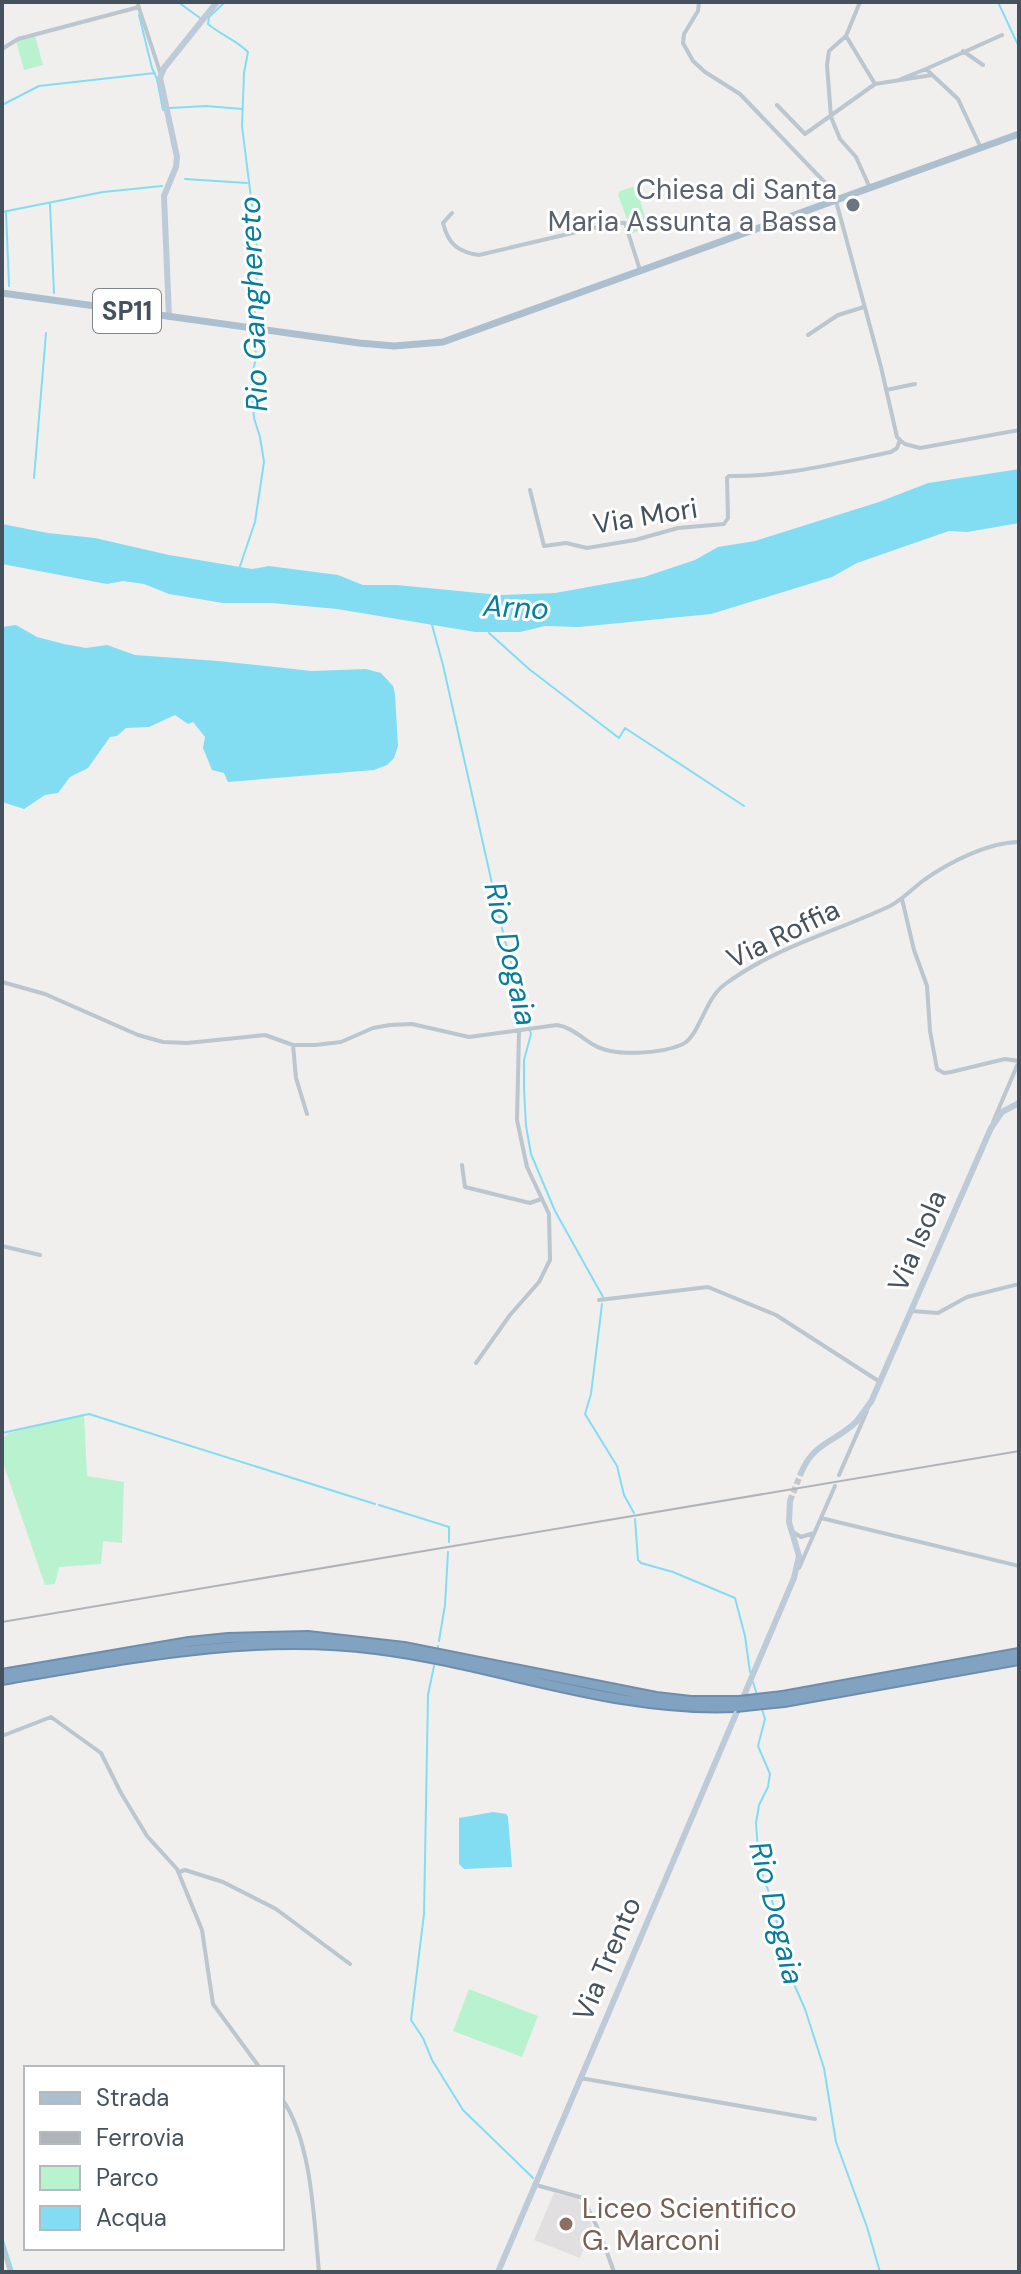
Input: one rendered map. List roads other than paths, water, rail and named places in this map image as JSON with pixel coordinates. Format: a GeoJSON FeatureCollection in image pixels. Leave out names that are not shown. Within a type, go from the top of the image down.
{"type":"FeatureCollection","features":[{"type":"Feature","properties":{"kind":"highway"},"geometry":{"type":"LineString","coordinates":[[2,1677],[192,1648],[304,1643],[403,1653],[652,1703],[704,1708],[784,1699],[1019,1660]]}},
{"type":"Feature","properties":{"kind":"highway"},"geometry":{"type":"LineString","coordinates":[[784,1699],[1019,1653]]}},
{"type":"Feature","properties":{"kind":"main road","name":"SP11"},"geometry":{"type":"LineString","coordinates":[[2,293],[359,343],[416,345],[443,342],[1019,134]]}},
{"type":"Feature","properties":{"kind":"street"},"geometry":{"type":"LineString","coordinates":[[161,75],[217,2]]}},
{"type":"Feature","properties":{"kind":"street"},"geometry":{"type":"LineString","coordinates":[[699,2],[698,11],[686,27],[683,43],[693,61],[740,94],[835,193],[897,437],[905,444],[920,448],[1019,430]]}},
{"type":"Feature","properties":{"kind":"street"},"geometry":{"type":"LineString","coordinates":[[860,2],[846,36],[830,47],[827,65],[831,117],[840,139],[856,157],[870,188]]}},
{"type":"Feature","properties":{"kind":"street"},"geometry":{"type":"LineString","coordinates":[[2,49],[18,39],[138,4],[161,75],[164,106],[177,157],[164,196],[169,317]]}},
{"type":"Feature","properties":{"kind":"street"},"geometry":{"type":"LineString","coordinates":[[899,80],[1002,35]]}},
{"type":"Feature","properties":{"kind":"street"},"geometry":{"type":"LineString","coordinates":[[846,36],[875,84]]}},
{"type":"Feature","properties":{"kind":"street"},"geometry":{"type":"LineString","coordinates":[[963,51],[983,65]]}},
{"type":"Feature","properties":{"kind":"street"},"geometry":{"type":"LineString","coordinates":[[926,69],[958,99],[981,148]]}},
{"type":"Feature","properties":{"kind":"street"},"geometry":{"type":"LineString","coordinates":[[777,105],[805,134],[875,84],[932,75]]}},
{"type":"Feature","properties":{"kind":"street"},"geometry":{"type":"LineString","coordinates":[[452,213],[443,223],[447,238],[457,248],[479,255],[625,223],[640,272]]}},
{"type":"Feature","properties":{"kind":"street"},"geometry":{"type":"LineString","coordinates":[[808,335],[838,315],[864,307]]}},
{"type":"Feature","properties":{"kind":"street"},"geometry":{"type":"LineString","coordinates":[[886,390],[915,384]]}},
{"type":"Feature","properties":{"kind":"street","name":"Via Mori"},"geometry":{"type":"LineString","coordinates":[[530,490],[544,546],[566,543],[587,548],[678,528],[724,524],[728,518],[729,476],[794,472],[891,452],[900,440]]}},
{"type":"Feature","properties":{"kind":"street","name":"Via Roffia"},"geometry":{"type":"LineString","coordinates":[[2,982],[45,994],[138,1035],[163,1042],[187,1043],[265,1035],[293,1045],[341,1042],[373,1028],[390,1025],[418,1025],[469,1037],[565,1026],[607,1052],[634,1053],[682,1044],[692,1036],[711,999],[725,984],[765,960],[902,899],[930,876],[969,856],[995,846],[1019,842]]}},
{"type":"Feature","properties":{"kind":"street"},"geometry":{"type":"LineString","coordinates":[[902,899],[927,986],[930,1031],[937,1069],[944,1073],[1005,1059],[1019,1061]]}},
{"type":"Feature","properties":{"kind":"street"},"geometry":{"type":"LineString","coordinates":[[476,1363],[547,1270],[551,1252],[549,1214],[524,1155],[517,1120],[519,1031]]}},
{"type":"Feature","properties":{"kind":"street"},"geometry":{"type":"LineString","coordinates":[[293,1045],[296,1078],[307,1114]]}},
{"type":"Feature","properties":{"kind":"street","name":"Via Isola"},"geometry":{"type":"LineString","coordinates":[[839,1475],[853,1436],[880,1382],[1019,1061]]}},
{"type":"Feature","properties":{"kind":"street"},"geometry":{"type":"LineString","coordinates":[[1007,1090],[1007,1097],[1014,1106]]}},
{"type":"Feature","properties":{"kind":"street"},"geometry":{"type":"LineString","coordinates":[[1003,1098],[1014,1106]]}},
{"type":"Feature","properties":{"kind":"street"},"geometry":{"type":"LineString","coordinates":[[991,1128],[998,1116],[1014,1106]]}},
{"type":"Feature","properties":{"kind":"street"},"geometry":{"type":"LineString","coordinates":[[462,1165],[463,1184],[467,1188],[534,1203],[541,1199]]}},
{"type":"Feature","properties":{"kind":"street"},"geometry":{"type":"LineString","coordinates":[[2,1246],[40,1255]]}},
{"type":"Feature","properties":{"kind":"street"},"geometry":{"type":"LineString","coordinates":[[911,1311],[938,1313],[978,1293],[1019,1284]]}},
{"type":"Feature","properties":{"kind":"street"},"geometry":{"type":"LineString","coordinates":[[599,1300],[708,1287],[776,1315],[880,1382]]}},
{"type":"Feature","properties":{"kind":"street","name":"Via Isola"},"geometry":{"type":"LineString","coordinates":[[801,1473],[811,1454],[849,1427],[871,1402]]}},
{"type":"Feature","properties":{"kind":"street"},"geometry":{"type":"LineString","coordinates":[[834,1437],[853,1436],[856,1429],[849,1427]]}},
{"type":"Feature","properties":{"kind":"street","name":"Via Isola"},"geometry":{"type":"LineString","coordinates":[[849,1427],[853,1436]]}},
{"type":"Feature","properties":{"kind":"street"},"geometry":{"type":"LineString","coordinates":[[797,1544],[804,1547],[815,1531],[835,1486]]}},
{"type":"Feature","properties":{"kind":"street"},"geometry":{"type":"LineString","coordinates":[[790,1501],[788,1514],[799,1556],[794,1578]]}},
{"type":"Feature","properties":{"kind":"street"},"geometry":{"type":"LineString","coordinates":[[821,1518],[1019,1566]]}},
{"type":"Feature","properties":{"kind":"street"},"geometry":{"type":"LineString","coordinates":[[792,1530],[798,1536],[809,1539]]}},
{"type":"Feature","properties":{"kind":"street"},"geometry":{"type":"LineString","coordinates":[[797,1544],[809,1539]]}},
{"type":"Feature","properties":{"kind":"street"},"geometry":{"type":"LineString","coordinates":[[794,1578],[809,1539]]}},
{"type":"Feature","properties":{"kind":"street","name":"Via Trento"},"geometry":{"type":"LineString","coordinates":[[498,2272],[794,1578]]}},
{"type":"Feature","properties":{"kind":"street"},"geometry":{"type":"LineString","coordinates":[[2,1736],[51,1717],[95,1748],[107,1761],[121,1793],[147,1836],[179,1872],[202,1930],[213,2004],[259,2066]]}},
{"type":"Feature","properties":{"kind":"street"},"geometry":{"type":"LineString","coordinates":[[179,1872],[185,1870],[240,1889],[305,1928],[350,1964]]}},
{"type":"Feature","properties":{"kind":"street"},"geometry":{"type":"LineString","coordinates":[[580,2078],[815,2119]]}},
{"type":"Feature","properties":{"kind":"street"},"geometry":{"type":"LineString","coordinates":[[284,2103],[297,2130],[312,2198],[319,2272]]}},
{"type":"Feature","properties":{"kind":"street"},"geometry":{"type":"LineString","coordinates":[[535,2184],[583,2198],[614,2272]]}},
{"type":"Feature","properties":{"kind":"street"},"geometry":{"type":"LineString","coordinates":[[2,2244],[10,2272]]}},
{"type":"Feature","properties":{"kind":"water","name":"Arno"},"geometry":{"type":"Polygon","coordinates":[[[1019,469],[1019,523],[967,532],[949,531],[857,563],[832,577],[711,614],[579,627],[545,626],[520,632],[475,632],[337,609],[272,603],[223,603],[169,594],[144,584],[123,581],[107,584],[2,564],[2,524],[95,538],[252,569],[269,566],[338,575],[363,585],[397,585],[500,595],[555,593],[644,577],[695,560],[718,547],[755,541],[879,502],[928,483],[1019,469]]]}},
{"type":"Feature","properties":{"kind":"water"},"geometry":{"type":"Polygon","coordinates":[[[16,625],[37,637],[64,644],[86,648],[107,645],[135,655],[312,671],[366,669],[381,673],[393,686],[395,694],[398,746],[394,758],[387,765],[374,770],[228,782],[224,773],[212,770],[203,748],[205,737],[193,722],[188,724],[175,715],[149,727],[126,728],[117,736],[110,737],[88,768],[70,777],[58,793],[45,795],[24,809],[2,802],[2,627],[16,625]]]}},
{"type":"Feature","properties":{"kind":"water"},"geometry":{"type":"Polygon","coordinates":[[[493,1812],[508,1817],[512,1867],[464,1869],[459,1864],[459,1818],[493,1812]]]}},
{"type":"Feature","properties":{"kind":"waterway"},"geometry":{"type":"LineString","coordinates":[[178,2],[200,18]]}},
{"type":"Feature","properties":{"kind":"waterway","name":"Rio Ganghereto"},"geometry":{"type":"LineString","coordinates":[[225,2],[209,17],[208,24],[248,52],[242,126],[258,254],[254,326]]}},
{"type":"Feature","properties":{"kind":"waterway"},"geometry":{"type":"LineString","coordinates":[[998,2],[1019,47]]}},
{"type":"Feature","properties":{"kind":"waterway"},"geometry":{"type":"LineString","coordinates":[[139,15],[163,110]]}},
{"type":"Feature","properties":{"kind":"waterway"},"geometry":{"type":"LineString","coordinates":[[2,105],[39,86],[155,73]]}},
{"type":"Feature","properties":{"kind":"waterway"},"geometry":{"type":"LineString","coordinates":[[170,108],[206,106],[242,109]]}},
{"type":"Feature","properties":{"kind":"waterway"},"geometry":{"type":"LineString","coordinates":[[185,179],[247,183]]}},
{"type":"Feature","properties":{"kind":"waterway"},"geometry":{"type":"LineString","coordinates":[[2,212],[103,192],[162,186]]}},
{"type":"Feature","properties":{"kind":"waterway"},"geometry":{"type":"LineString","coordinates":[[50,204],[54,293]]}},
{"type":"Feature","properties":{"kind":"waterway"},"geometry":{"type":"LineString","coordinates":[[6,211],[9,286]]}},
{"type":"Feature","properties":{"kind":"waterway"},"geometry":{"type":"LineString","coordinates":[[34,478],[46,333]]}},
{"type":"Feature","properties":{"kind":"waterway","name":"Rio Ganghereto"},"geometry":{"type":"LineString","coordinates":[[239,569],[255,522],[264,462],[254,418],[251,382],[256,357],[255,333]]}},
{"type":"Feature","properties":{"kind":"waterway","name":"Rio Dogaia"},"geometry":{"type":"LineString","coordinates":[[432,625],[504,937],[531,1034],[524,1060],[526,1126],[531,1154],[555,1211],[603,1297]]}},
{"type":"Feature","properties":{"kind":"waterway","name":"Arno"},"geometry":{"type":"LineString","coordinates":[[489,633],[529,669],[619,738],[625,728],[744,806]]}},
{"type":"Feature","properties":{"kind":"waterway","name":"Rio Dogaia"},"geometry":{"type":"LineString","coordinates":[[602,1304],[591,1394],[585,1414],[617,1466],[624,1495],[634,1513]]}},
{"type":"Feature","properties":{"kind":"waterway"},"geometry":{"type":"LineString","coordinates":[[2,1433],[89,1414],[375,1504]]}},
{"type":"Feature","properties":{"kind":"waterway"},"geometry":{"type":"LineString","coordinates":[[379,1505],[449,1527],[449,1542]]}},
{"type":"Feature","properties":{"kind":"waterway","name":"Rio Dogaia"},"geometry":{"type":"LineString","coordinates":[[635,1519],[638,1560],[641,1563],[673,1572],[735,1598],[750,1672]]}},
{"type":"Feature","properties":{"kind":"waterway"},"geometry":{"type":"LineString","coordinates":[[439,1641],[448,1552]]}},
{"type":"Feature","properties":{"kind":"waterway"},"geometry":{"type":"LineString","coordinates":[[434,1666],[428,1695],[424,1914],[411,2020],[463,2110],[533,2178]]}},
{"type":"Feature","properties":{"kind":"waterway","name":"Rio Dogaia"},"geometry":{"type":"LineString","coordinates":[[753,1682],[757,1695]]}},
{"type":"Feature","properties":{"kind":"waterway","name":"Rio Dogaia"},"geometry":{"type":"LineString","coordinates":[[762,1709],[765,1719],[758,1746],[770,1774],[756,1823],[759,1865],[773,1904],[786,1966],[805,2009],[824,2068],[836,2142],[880,2272]]}},
{"type":"Feature","properties":{"kind":"waterway"},"geometry":{"type":"LineString","coordinates":[[2,2237],[13,2272]]}},
{"type":"Feature","properties":{"kind":"tunnel"},"geometry":{"type":"LineString","coordinates":[[790,1501],[801,1473]]}},
{"type":"Feature","properties":{"kind":"railway"},"geometry":{"type":"LineString","coordinates":[[2,1622],[1019,1451]]}},
{"type":"Feature","properties":{"kind":"place","name":"Chiesa di Santa Maria Assunta a Bassa"},"geometry":{"type":"Point","coordinates":[853,205]}},
{"type":"Feature","properties":{"kind":"place","name":"Liceo Scientifico G. Marconi"},"geometry":{"type":"Point","coordinates":[566,2224]}}]}
